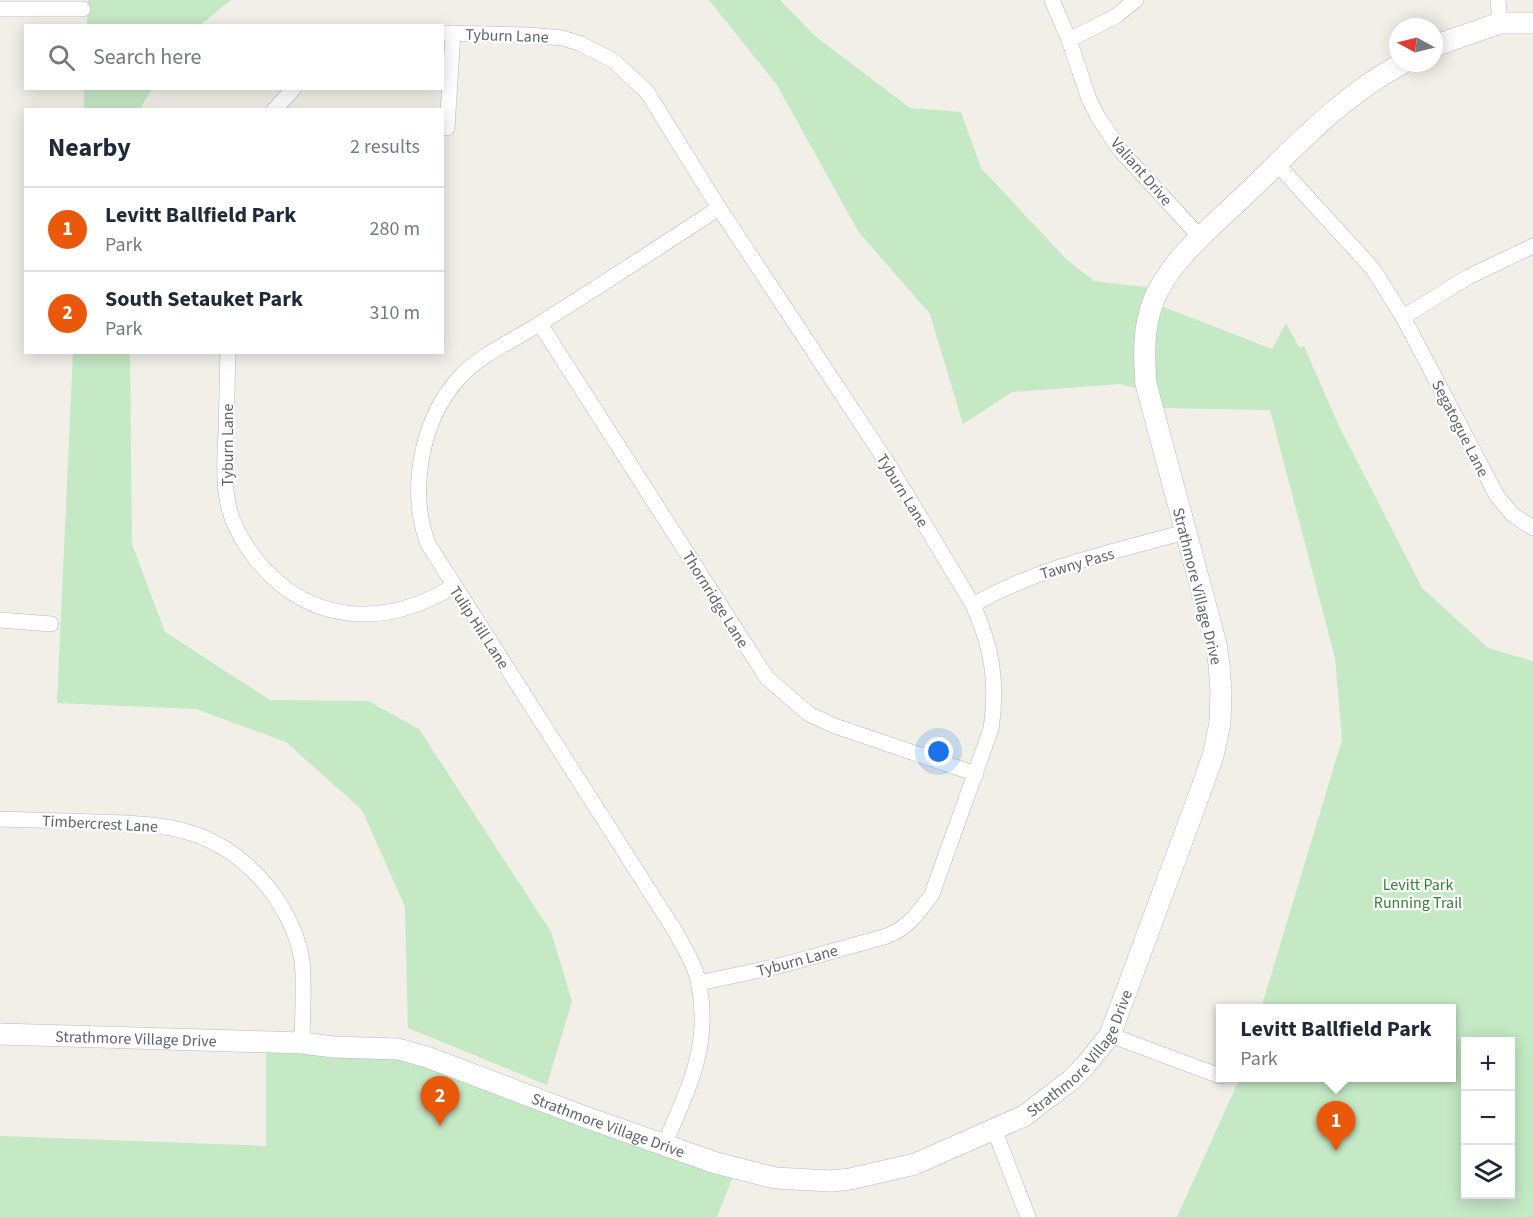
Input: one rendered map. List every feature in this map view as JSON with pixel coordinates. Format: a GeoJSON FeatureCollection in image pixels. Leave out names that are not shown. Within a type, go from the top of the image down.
{"type":"FeatureCollection","features":[{"type":"Feature","properties":{"kind":"street","name":"Valiant Drive"},"geometry":{"type":"LineString","coordinates":[[1052,0],[1098,117],[1120,150],[1200,237]]}},
{"type":"Feature","properties":{"kind":"street"},"geometry":{"type":"LineString","coordinates":[[1069,40],[1116,16],[1136,0]]}},
{"type":"Feature","properties":{"kind":"street"},"geometry":{"type":"LineString","coordinates":[[1498,0],[1500,23]]}},
{"type":"Feature","properties":{"kind":"street"},"geometry":{"type":"LineString","coordinates":[[0,9],[83,9]]}},
{"type":"Feature","properties":{"kind":"street"},"geometry":{"type":"LineString","coordinates":[[1443,43],[1500,23],[1533,23]]}},
{"type":"Feature","properties":{"kind":"street"},"geometry":{"type":"LineString","coordinates":[[447,128],[448,33]]}},
{"type":"Feature","properties":{"kind":"street","name":"Tyburn Lane"},"geometry":{"type":"LineString","coordinates":[[448,33],[563,38],[581,44],[614,61],[647,92],[719,208],[890,467],[973,606],[988,645],[994,673],[995,702],[991,729],[933,894],[918,914],[897,932],[887,936],[783,965],[699,983]]}},
{"type":"Feature","properties":{"kind":"street","name":"Strathmore Village Drive"},"geometry":{"type":"LineString","coordinates":[[0,1034],[302,1043],[334,1047],[398,1049],[427,1057],[695,1156],[756,1174],[795,1180],[831,1181],[861,1177],[915,1164],[1024,1116],[1084,1067],[1110,1035],[1213,756],[1220,723],[1221,692],[1216,644],[1146,384],[1145,342],[1154,302],[1166,280],[1200,237],[1318,123],[1376,78],[1389,71]]}},
{"type":"Feature","properties":{"kind":"street"},"geometry":{"type":"LineString","coordinates":[[276,108],[292,90]]}},
{"type":"Feature","properties":{"kind":"street","name":"Segatogue Lane"},"geometry":{"type":"LineString","coordinates":[[1277,165],[1373,269],[1403,317],[1497,496],[1513,515],[1533,528]]}},
{"type":"Feature","properties":{"kind":"street","name":"Tulip Hill Lane"},"geometry":{"type":"LineString","coordinates":[[665,1143],[698,1063],[702,1037],[699,983],[675,931],[428,544],[421,520],[419,471],[430,429],[440,406],[461,376],[478,361],[540,324],[719,208]]}},
{"type":"Feature","properties":{"kind":"street"},"geometry":{"type":"LineString","coordinates":[[1403,317],[1467,276],[1533,246]]}},
{"type":"Feature","properties":{"kind":"street","name":"Thornridge Lane"},"geometry":{"type":"LineString","coordinates":[[540,324],[767,678],[778,690],[809,714],[835,726],[976,774]]}},
{"type":"Feature","properties":{"kind":"street","name":"Tyburn Lane"},"geometry":{"type":"LineString","coordinates":[[228,354],[225,457],[228,503],[244,543],[260,565],[276,581],[314,605],[364,615],[382,614],[419,605],[454,586]]}},
{"type":"Feature","properties":{"kind":"street","name":"Tawny Pass"},"geometry":{"type":"LineString","coordinates":[[973,606],[1019,581],[1052,569],[1185,532]]}},
{"type":"Feature","properties":{"kind":"street"},"geometry":{"type":"LineString","coordinates":[[0,620],[51,624]]}},
{"type":"Feature","properties":{"kind":"street","name":"Timbercrest Lane"},"geometry":{"type":"LineString","coordinates":[[0,819],[155,824],[201,835],[232,852],[256,873],[280,902],[299,945],[303,980],[302,1043]]}},
{"type":"Feature","properties":{"kind":"street"},"geometry":{"type":"LineString","coordinates":[[1110,1035],[1216,1074]]}},
{"type":"Feature","properties":{"kind":"street"},"geometry":{"type":"LineString","coordinates":[[994,1129],[1028,1217]]}},
{"type":"Feature","properties":{"kind":"green space"},"geometry":{"type":"Polygon","coordinates":[[[88,0],[231,0],[201,24],[87,24],[88,0]]]}},
{"type":"Feature","properties":{"kind":"green space"},"geometry":{"type":"Polygon","coordinates":[[[709,0],[780,0],[816,37],[910,108],[961,112],[981,168],[1067,260],[1094,281],[1153,288],[1136,388],[1120,384],[1012,392],[963,424],[930,314],[858,231],[777,85],[709,0]]]}},
{"type":"Feature","properties":{"kind":"green space"},"geometry":{"type":"Polygon","coordinates":[[[84,90],[151,90],[141,108],[84,108],[84,90]]]}},
{"type":"Feature","properties":{"kind":"green space","name":"Levitt Park Running Trail"},"geometry":{"type":"Polygon","coordinates":[[[1161,306],[1272,349],[1286,323],[1299,347],[1304,346],[1338,424],[1422,588],[1488,648],[1533,661],[1533,1217],[1177,1217],[1238,1082],[1456,1082],[1456,1004],[1262,1004],[1342,740],[1335,658],[1270,410],[1159,408],[1150,351],[1161,306]]]}},
{"type":"Feature","properties":{"kind":"green space"},"geometry":{"type":"Polygon","coordinates":[[[73,354],[130,354],[132,544],[165,632],[270,700],[368,701],[419,729],[551,932],[572,1001],[547,1085],[408,1028],[405,907],[362,810],[286,742],[196,709],[57,703],[73,354]]]}},
{"type":"Feature","properties":{"kind":"green space"},"geometry":{"type":"Polygon","coordinates":[[[266,1042],[365,1047],[736,1168],[717,1217],[0,1217],[0,1136],[266,1146],[266,1042]]]}},
{"type":"Feature","properties":{"kind":"place","name":"South Setauket Park"},"geometry":{"type":"Point","coordinates":[440,1126]}},
{"type":"Feature","properties":{"kind":"place","name":"Levitt Ballfield Park"},"geometry":{"type":"Point","coordinates":[1336,1151]}}]}
